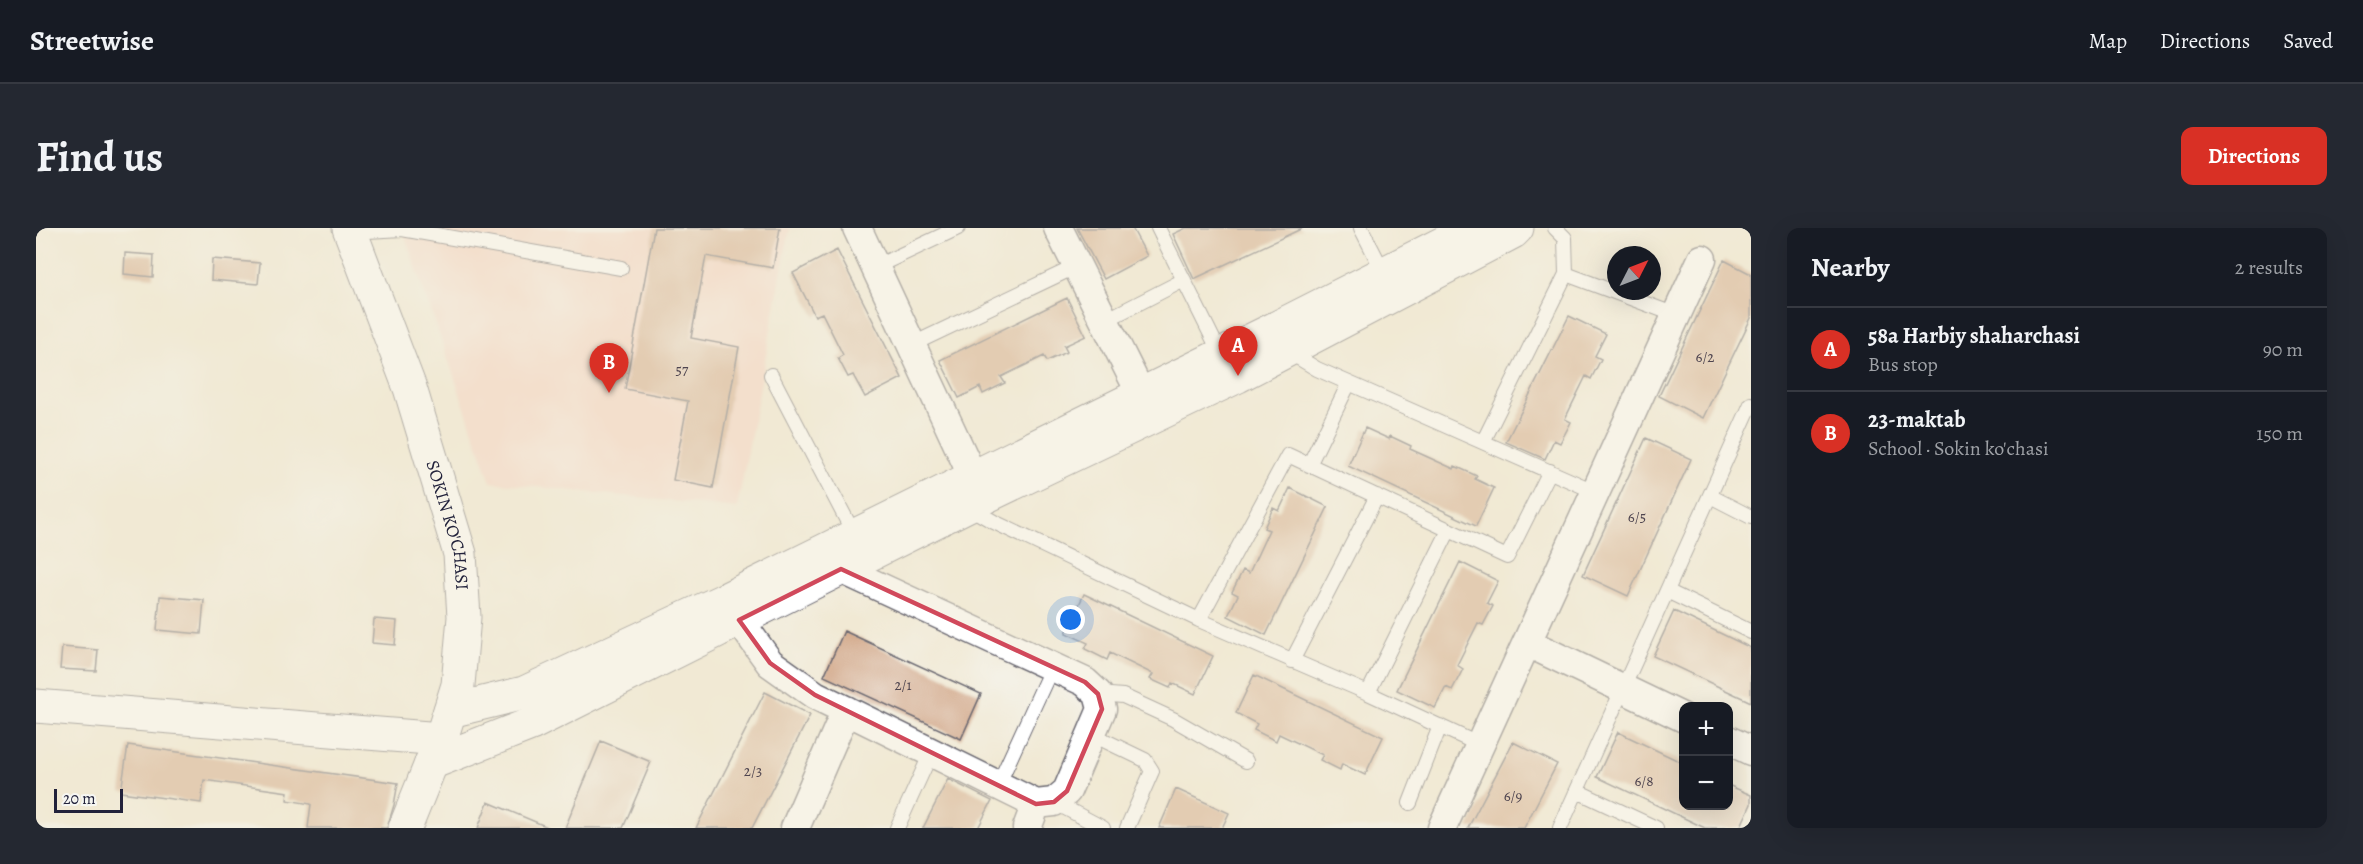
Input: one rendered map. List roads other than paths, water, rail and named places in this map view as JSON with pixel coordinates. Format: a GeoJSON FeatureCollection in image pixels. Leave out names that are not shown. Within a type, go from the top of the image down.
{"type":"FeatureCollection","features":[{"type":"Feature","properties":{"kind":"street"},"geometry":{"type":"LineString","coordinates":[[857,228],[911,345],[970,491]]}},
{"type":"Feature","properties":{"kind":"street"},"geometry":{"type":"LineString","coordinates":[[1058,228],[1141,394]]}},
{"type":"Feature","properties":{"kind":"street"},"geometry":{"type":"LineString","coordinates":[[36,706],[441,738],[531,724],[841,569],[970,491],[1141,394],[1473,228]]}},
{"type":"Feature","properties":{"kind":"street"},"geometry":{"type":"LineString","coordinates":[[441,738],[524,693],[855,536],[970,491],[1287,351],[1517,228]]}},
{"type":"Feature","properties":{"kind":"street","name":"SOKIN KO'CHASI"},"geometry":{"type":"LineString","coordinates":[[350,230],[410,388],[460,554],[464,617],[458,685],[441,738],[405,828]]}},
{"type":"Feature","properties":{"kind":"street"},"geometry":{"type":"LineString","coordinates":[[1442,828],[1702,259]]}},
{"type":"Feature","properties":{"kind":"street"},"geometry":{"type":"LineString","coordinates":[[739,620],[770,663],[815,695],[998,785],[1039,811],[1067,791],[1102,709],[1098,694],[1085,682],[841,569]]}},
{"type":"Feature","properties":{"kind":"street"},"geometry":{"type":"LineString","coordinates":[[1528,643],[1679,716]]}},
{"type":"Feature","properties":{"kind":"street"},"geometry":{"type":"LineString","coordinates":[[795,828],[846,710]]}},
{"type":"Feature","properties":{"kind":"street"},"geometry":{"type":"LineString","coordinates":[[1733,742],[1751,751]]}},
{"type":"Feature","properties":{"kind":"lane"},"geometry":{"type":"LineString","coordinates":[[875,267],[958,228]]}},
{"type":"Feature","properties":{"kind":"lane"},"geometry":{"type":"LineString","coordinates":[[1158,228],[1221,355]]}},
{"type":"Feature","properties":{"kind":"lane"},"geometry":{"type":"LineString","coordinates":[[1361,228],[1384,273]]}},
{"type":"Feature","properties":{"kind":"lane"},"geometry":{"type":"LineString","coordinates":[[1483,442],[1566,274],[1565,238],[1555,228]]}},
{"type":"Feature","properties":{"kind":"lane"},"geometry":{"type":"LineString","coordinates":[[350,230],[402,229],[621,268]]}},
{"type":"Feature","properties":{"kind":"lane"},"geometry":{"type":"LineString","coordinates":[[911,345],[1077,266]]}},
{"type":"Feature","properties":{"kind":"lane"},"geometry":{"type":"LineString","coordinates":[[1566,274],[1676,315]]}},
{"type":"Feature","properties":{"kind":"lane"},"geometry":{"type":"LineString","coordinates":[[1104,321],[1184,280]]}},
{"type":"Feature","properties":{"kind":"lane"},"geometry":{"type":"LineString","coordinates":[[1287,351],[1309,365],[1596,492]]}},
{"type":"Feature","properties":{"kind":"lane"},"geometry":{"type":"LineString","coordinates":[[771,375],[855,536]]}},
{"type":"Feature","properties":{"kind":"lane"},"geometry":{"type":"LineString","coordinates":[[1309,465],[1349,383]]}},
{"type":"Feature","properties":{"kind":"lane"},"geometry":{"type":"LineString","coordinates":[[1560,828],[1751,404]]}},
{"type":"Feature","properties":{"kind":"lane"},"geometry":{"type":"LineString","coordinates":[[1199,620],[1288,455],[1507,557],[1550,471]]}},
{"type":"Feature","properties":{"kind":"lane"},"geometry":{"type":"LineString","coordinates":[[970,491],[994,522],[1199,620],[1368,693],[1480,746]]}},
{"type":"Feature","properties":{"kind":"lane"},"geometry":{"type":"LineString","coordinates":[[1292,661],[1377,496]]}},
{"type":"Feature","properties":{"kind":"lane"},"geometry":{"type":"LineString","coordinates":[[1710,496],[1751,517]]}},
{"type":"Feature","properties":{"kind":"lane"},"geometry":{"type":"LineString","coordinates":[[1368,693],[1449,530]]}},
{"type":"Feature","properties":{"kind":"lane"},"geometry":{"type":"LineString","coordinates":[[1667,591],[1751,632]]}},
{"type":"Feature","properties":{"kind":"lane"},"geometry":{"type":"LineString","coordinates":[[998,785],[1052,667]]}},
{"type":"Feature","properties":{"kind":"lane"},"geometry":{"type":"LineString","coordinates":[[1098,694],[1123,696],[1173,719],[1245,761]]}},
{"type":"Feature","properties":{"kind":"lane"},"geometry":{"type":"LineString","coordinates":[[1410,803],[1440,726]]}},
{"type":"Feature","properties":{"kind":"lane"},"geometry":{"type":"LineString","coordinates":[[1091,734],[1145,760],[1152,771],[1127,828]]}},
{"type":"Feature","properties":{"kind":"lane"},"geometry":{"type":"LineString","coordinates":[[897,828],[931,753]]}},
{"type":"Feature","properties":{"kind":"lane"},"geometry":{"type":"LineString","coordinates":[[1576,791],[1656,828]]}},
{"type":"Feature","properties":{"kind":"lane"},"geometry":{"type":"LineString","coordinates":[[1039,811],[1103,828]]}},
{"type":"Feature","properties":{"kind":"place","name":"58a Harbiy shaharchasi"},"geometry":{"type":"Point","coordinates":[1238,376]}},
{"type":"Feature","properties":{"kind":"place","name":"23-maktab"},"geometry":{"type":"Point","coordinates":[609,393]}}]}
